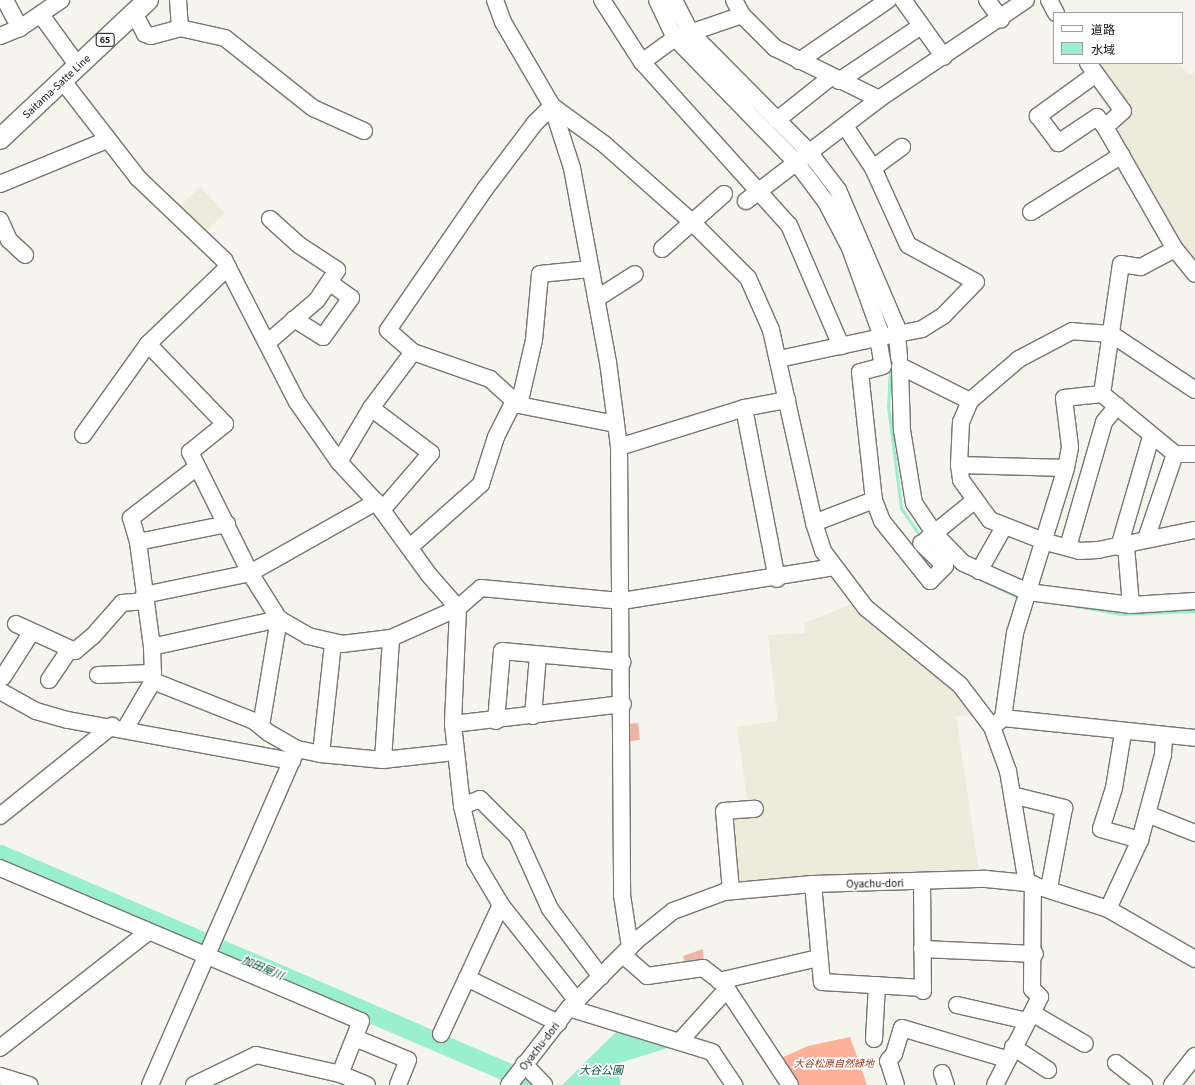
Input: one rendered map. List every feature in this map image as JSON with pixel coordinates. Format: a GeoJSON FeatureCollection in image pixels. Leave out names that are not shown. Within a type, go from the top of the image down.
{"type":"FeatureCollection","features":[{"type":"Feature","properties":{"kind":"main road","name":"Saitama-Satte Line"},"geometry":{"type":"LineString","coordinates":[[0,139],[141,7]]}},
{"type":"Feature","properties":{"kind":"street"},"geometry":{"type":"LineString","coordinates":[[5,0],[20,28]]}},
{"type":"Feature","properties":{"kind":"street"},"geometry":{"type":"LineString","coordinates":[[0,36],[20,28],[61,0]]}},
{"type":"Feature","properties":{"kind":"street"},"geometry":{"type":"LineString","coordinates":[[178,0],[180,28]]}},
{"type":"Feature","properties":{"kind":"street"},"geometry":{"type":"LineString","coordinates":[[495,0],[504,22],[552,106],[572,168],[596,299],[616,424],[619,446],[622,601],[623,704],[620,740],[622,895],[627,951],[648,976],[703,968],[723,985],[790,1085]]}},
{"type":"Feature","properties":{"kind":"street"},"geometry":{"type":"LineString","coordinates":[[602,0],[642,62],[761,190],[796,238],[841,346]]}},
{"type":"Feature","properties":{"kind":"street"},"geometry":{"type":"LineString","coordinates":[[657,0],[682,35],[845,202],[896,325],[887,336],[883,366],[860,372],[874,500],[882,520],[907,554],[930,581],[944,566],[926,540],[914,503],[902,430],[900,364],[887,336]]}},
{"type":"Feature","properties":{"kind":"street"},"geometry":{"type":"LineString","coordinates":[[674,0],[682,35],[777,120],[802,158]]}},
{"type":"Feature","properties":{"kind":"street"},"geometry":{"type":"LineString","coordinates":[[734,0],[742,15],[775,48],[835,79],[879,99]]}},
{"type":"Feature","properties":{"kind":"street"},"geometry":{"type":"LineString","coordinates":[[903,0],[944,57]]}},
{"type":"Feature","properties":{"kind":"street"},"geometry":{"type":"LineString","coordinates":[[987,0],[1001,19]]}},
{"type":"Feature","properties":{"kind":"street"},"geometry":{"type":"LineString","coordinates":[[746,201],[879,99],[1001,19],[1026,0]]}},
{"type":"Feature","properties":{"kind":"street"},"geometry":{"type":"LineString","coordinates":[[1048,0],[1055,12]]}},
{"type":"Feature","properties":{"kind":"street"},"geometry":{"type":"LineString","coordinates":[[799,61],[882,2]]}},
{"type":"Feature","properties":{"kind":"street"},"geometry":{"type":"LineString","coordinates":[[141,7],[145,34],[180,28],[225,38],[313,108],[364,131]]}},
{"type":"Feature","properties":{"kind":"street"},"geometry":{"type":"LineString","coordinates":[[41,15],[78,66]]}},
{"type":"Feature","properties":{"kind":"street"},"geometry":{"type":"LineString","coordinates":[[642,62],[682,35],[742,15]]}},
{"type":"Feature","properties":{"kind":"street"},"geometry":{"type":"LineString","coordinates":[[777,120],[835,79],[921,26]]}},
{"type":"Feature","properties":{"kind":"street"},"geometry":{"type":"LineString","coordinates":[[1105,127],[1123,111],[1092,68],[1038,116],[1058,143],[1097,117],[1122,155],[1175,249],[1195,274]]}},
{"type":"Feature","properties":{"kind":"street"},"geometry":{"type":"LineString","coordinates":[[62,80],[107,140],[138,178],[228,267],[297,402],[339,462],[379,506],[458,608],[452,724],[454,752],[462,806],[475,861],[501,905],[573,1005],[712,1052],[734,1085]]}},
{"type":"Feature","properties":{"kind":"street"},"geometry":{"type":"LineString","coordinates":[[552,106],[604,144],[693,223],[748,278],[764,308],[779,359],[814,524],[824,551],[834,567],[866,608],[960,685],[998,722],[1164,737],[1195,738]]}},
{"type":"Feature","properties":{"kind":"street"},"geometry":{"type":"LineString","coordinates":[[552,106],[534,123],[485,189],[388,330],[413,352],[490,379],[517,403],[616,424]]}},
{"type":"Feature","properties":{"kind":"street"},"geometry":{"type":"LineString","coordinates":[[779,359],[922,329],[944,316],[976,282],[908,245],[873,168],[845,126]]}},
{"type":"Feature","properties":{"kind":"street"},"geometry":{"type":"LineString","coordinates":[[0,184],[107,140]]}},
{"type":"Feature","properties":{"kind":"street"},"geometry":{"type":"LineString","coordinates":[[873,168],[902,147]]}},
{"type":"Feature","properties":{"kind":"street"},"geometry":{"type":"LineString","coordinates":[[1031,212],[1122,155]]}},
{"type":"Feature","properties":{"kind":"street"},"geometry":{"type":"LineString","coordinates":[[662,249],[724,194]]}},
{"type":"Feature","properties":{"kind":"street"},"geometry":{"type":"LineString","coordinates":[[267,343],[317,300],[337,270],[299,245],[270,219]]}},
{"type":"Feature","properties":{"kind":"street"},"geometry":{"type":"LineString","coordinates":[[0,220],[9,240],[25,255]]}},
{"type":"Feature","properties":{"kind":"street"},"geometry":{"type":"LineString","coordinates":[[1102,394],[1121,264],[1141,267],[1175,249]]}},
{"type":"Feature","properties":{"kind":"street"},"geometry":{"type":"LineString","coordinates":[[83,435],[148,344],[228,267]]}},
{"type":"Feature","properties":{"kind":"street"},"geometry":{"type":"LineString","coordinates":[[410,547],[481,484],[496,437],[517,403],[534,340],[540,274],[590,269]]}},
{"type":"Feature","properties":{"kind":"street"},"geometry":{"type":"LineString","coordinates":[[596,299],[635,274]]}},
{"type":"Feature","properties":{"kind":"street"},"geometry":{"type":"LineString","coordinates":[[294,319],[323,337],[351,298],[329,282]]}},
{"type":"Feature","properties":{"kind":"street"},"geometry":{"type":"LineString","coordinates":[[1195,390],[1111,334],[1072,331],[1019,359],[970,401],[961,422],[959,465],[961,480],[974,502],[990,520],[1004,527],[1046,542],[1085,551],[1123,546],[1146,539],[1195,530]]}},
{"type":"Feature","properties":{"kind":"street"},"geometry":{"type":"LineString","coordinates":[[148,344],[226,424],[190,452],[250,573],[279,619],[308,636],[333,643],[358,644],[391,638],[458,608],[481,588],[622,601],[777,579],[834,567]]}},
{"type":"Feature","properties":{"kind":"street"},"geometry":{"type":"LineString","coordinates":[[339,462],[371,408],[413,352]]}},
{"type":"Feature","properties":{"kind":"street"},"geometry":{"type":"LineString","coordinates":[[900,364],[916,371],[970,401]]}},
{"type":"Feature","properties":{"kind":"street"},"geometry":{"type":"LineString","coordinates":[[995,1085],[1009,1053],[1040,997],[1032,989],[1035,954],[1030,883],[998,722],[1015,633],[1046,542],[1066,468],[1070,447],[1064,398],[1102,394],[1151,437],[1175,454],[1195,454]]}},
{"type":"Feature","properties":{"kind":"street"},"geometry":{"type":"LineString","coordinates":[[619,446],[744,408],[787,400]]}},
{"type":"Feature","properties":{"kind":"street"},"geometry":{"type":"LineString","coordinates":[[1068,548],[1104,422],[1117,406]]}},
{"type":"Feature","properties":{"kind":"street"},"geometry":{"type":"LineString","coordinates":[[16,624],[31,633],[75,651],[93,636],[122,603],[250,573],[379,506],[431,452],[371,408]]}},
{"type":"Feature","properties":{"kind":"street"},"geometry":{"type":"LineString","coordinates":[[744,408],[777,579]]}},
{"type":"Feature","properties":{"kind":"street"},"geometry":{"type":"LineString","coordinates":[[1131,605],[1123,546],[1151,437]]}},
{"type":"Feature","properties":{"kind":"street"},"geometry":{"type":"LineString","coordinates":[[1146,539],[1175,454]]}},
{"type":"Feature","properties":{"kind":"street"},"geometry":{"type":"LineString","coordinates":[[959,465],[1066,468]]}},
{"type":"Feature","properties":{"kind":"street"},"geometry":{"type":"LineString","coordinates":[[0,816],[118,728],[153,677],[152,647],[138,542],[131,518],[197,467]]}},
{"type":"Feature","properties":{"kind":"street"},"geometry":{"type":"LineString","coordinates":[[814,524],[874,500]]}},
{"type":"Feature","properties":{"kind":"street"},"geometry":{"type":"LineString","coordinates":[[907,554],[974,502]]}},
{"type":"Feature","properties":{"kind":"street"},"geometry":{"type":"LineString","coordinates":[[138,542],[227,524]]}},
{"type":"Feature","properties":{"kind":"street"},"geometry":{"type":"LineString","coordinates":[[979,571],[1004,527]]}},
{"type":"Feature","properties":{"kind":"street"},"geometry":{"type":"LineString","coordinates":[[926,540],[963,563],[1026,597],[1131,605],[1195,601]]}},
{"type":"Feature","properties":{"kind":"street"},"geometry":{"type":"LineString","coordinates":[[152,647],[279,619]]}},
{"type":"Feature","properties":{"kind":"street"},"geometry":{"type":"LineString","coordinates":[[261,726],[279,619]]}},
{"type":"Feature","properties":{"kind":"street"},"geometry":{"type":"LineString","coordinates":[[31,633],[1,684],[36,711],[118,728],[295,755],[321,754],[383,760],[454,752]]}},
{"type":"Feature","properties":{"kind":"street"},"geometry":{"type":"LineString","coordinates":[[383,760],[391,638]]}},
{"type":"Feature","properties":{"kind":"street"},"geometry":{"type":"LineString","coordinates":[[321,754],[333,643]]}},
{"type":"Feature","properties":{"kind":"street"},"geometry":{"type":"LineString","coordinates":[[49,680],[70,649]]}},
{"type":"Feature","properties":{"kind":"street"},"geometry":{"type":"LineString","coordinates":[[496,720],[502,651],[622,662]]}},
{"type":"Feature","properties":{"kind":"street"},"geometry":{"type":"LineString","coordinates":[[533,716],[538,655]]}},
{"type":"Feature","properties":{"kind":"street"},"geometry":{"type":"LineString","coordinates":[[98,675],[153,677],[261,726],[295,755]]}},
{"type":"Feature","properties":{"kind":"street"},"geometry":{"type":"LineString","coordinates":[[452,724],[533,716],[623,704]]}},
{"type":"Feature","properties":{"kind":"street"},"geometry":{"type":"LineString","coordinates":[[1123,733],[1114,788],[1101,829],[1140,840]]}},
{"type":"Feature","properties":{"kind":"street"},"geometry":{"type":"LineString","coordinates":[[1108,909],[1140,840],[1163,755],[1164,737]]}},
{"type":"Feature","properties":{"kind":"street"},"geometry":{"type":"LineString","coordinates":[[150,1085],[212,949],[295,755]]}},
{"type":"Feature","properties":{"kind":"street"},"geometry":{"type":"LineString","coordinates":[[1012,795],[1064,808],[1049,888]]}},
{"type":"Feature","properties":{"kind":"street"},"geometry":{"type":"LineString","coordinates":[[462,806],[480,798],[516,836],[550,909],[601,977]]}},
{"type":"Feature","properties":{"kind":"street"},"geometry":{"type":"LineString","coordinates":[[731,891],[724,811],[754,809]]}},
{"type":"Feature","properties":{"kind":"street"},"geometry":{"type":"LineString","coordinates":[[1147,814],[1195,833]]}},
{"type":"Feature","properties":{"kind":"street"},"geometry":{"type":"LineString","coordinates":[[0,868],[149,931],[212,949],[361,1021],[340,1074]]}},
{"type":"Feature","properties":{"kind":"street","name":"Oyachu-dori"},"geometry":{"type":"LineString","coordinates":[[509,1085],[524,1064],[573,1005],[627,951],[673,911],[731,891],[813,884],[986,879],[1030,883],[1049,888],[1108,909],[1195,959]]}},
{"type":"Feature","properties":{"kind":"street"},"geometry":{"type":"LineString","coordinates":[[813,884],[822,982],[923,989],[922,882]]}},
{"type":"Feature","properties":{"kind":"street"},"geometry":{"type":"LineString","coordinates":[[441,1034],[501,905]]}},
{"type":"Feature","properties":{"kind":"street"},"geometry":{"type":"LineString","coordinates":[[0,1048],[149,931]]}},
{"type":"Feature","properties":{"kind":"street"},"geometry":{"type":"LineString","coordinates":[[922,949],[1035,954]]}},
{"type":"Feature","properties":{"kind":"street"},"geometry":{"type":"LineString","coordinates":[[680,1041],[723,985],[819,958]]}},
{"type":"Feature","properties":{"kind":"street"},"geometry":{"type":"LineString","coordinates":[[467,978],[558,1023]]}},
{"type":"Feature","properties":{"kind":"street"},"geometry":{"type":"LineString","coordinates":[[874,1039],[877,985]]}},
{"type":"Feature","properties":{"kind":"street"},"geometry":{"type":"LineString","coordinates":[[956,1004],[1029,1017],[1084,1044]]}},
{"type":"Feature","properties":{"kind":"street"},"geometry":{"type":"LineString","coordinates":[[896,1085],[888,1060],[894,1054],[902,1028],[1009,1053],[1048,1070]]}},
{"type":"Feature","properties":{"kind":"street"},"geometry":{"type":"LineString","coordinates":[[355,1038],[408,1060],[398,1085]]}},
{"type":"Feature","properties":{"kind":"street"},"geometry":{"type":"LineString","coordinates":[[194,1085],[256,1055],[340,1074],[367,1085]]}},
{"type":"Feature","properties":{"kind":"street"},"geometry":{"type":"LineString","coordinates":[[1172,1085],[1195,1056]]}},
{"type":"Feature","properties":{"kind":"street"},"geometry":{"type":"LineString","coordinates":[[1116,1063],[1144,1085]]}},
{"type":"Feature","properties":{"kind":"street"},"geometry":{"type":"LineString","coordinates":[[524,1064],[544,1085]]}},
{"type":"Feature","properties":{"kind":"street"},"geometry":{"type":"LineString","coordinates":[[0,1076],[30,1085]]}},
{"type":"Feature","properties":{"kind":"shaded area"},"geometry":{"type":"Polygon","coordinates":[[[1095,64],[1179,64],[1189,75],[1195,72],[1195,267],[1111,129],[1130,116],[1095,64]]]}},
{"type":"Feature","properties":{"kind":"shaded area"},"geometry":{"type":"Polygon","coordinates":[[[200,187],[225,213],[203,234],[178,209],[200,187]]]}},
{"type":"Feature","properties":{"kind":"shaded area"},"geometry":{"type":"Polygon","coordinates":[[[855,603],[947,684],[978,715],[956,716],[979,871],[733,882],[731,814],[748,805],[737,727],[778,721],[768,635],[805,633],[804,623],[855,603]]]}},
{"type":"Feature","properties":{"kind":"shaded area"},"geometry":{"type":"Polygon","coordinates":[[[638,723],[640,740],[625,742],[625,724],[638,723]]]}},
{"type":"Feature","properties":{"kind":"shaded area"},"geometry":{"type":"Polygon","coordinates":[[[703,949],[704,965],[687,967],[683,956],[703,949]]]}},
{"type":"Feature","properties":{"kind":"green space","name":"大谷松原自然緑地"},"geometry":{"type":"Polygon","coordinates":[[[850,1037],[867,1085],[793,1085],[779,1059],[808,1046],[850,1037]]]}},
{"type":"Feature","properties":{"kind":"water","name":"大谷公園"},"geometry":{"type":"Polygon","coordinates":[[[619,1029],[674,1046],[616,1064],[621,1085],[562,1085],[619,1029]]]}},
{"type":"Feature","properties":{"kind":"waterway"},"geometry":{"type":"LineString","coordinates":[[891,354],[888,406],[901,508],[921,538]]}},
{"type":"Feature","properties":{"kind":"waterway"},"geometry":{"type":"LineString","coordinates":[[950,565],[1020,598]]}},
{"type":"Feature","properties":{"kind":"waterway"},"geometry":{"type":"LineString","coordinates":[[1064,604],[1121,614],[1195,611]]}},
{"type":"Feature","properties":{"kind":"waterway","name":"加田屋川"},"geometry":{"type":"LineString","coordinates":[[0,854],[505,1071],[522,1085]]}}]}
